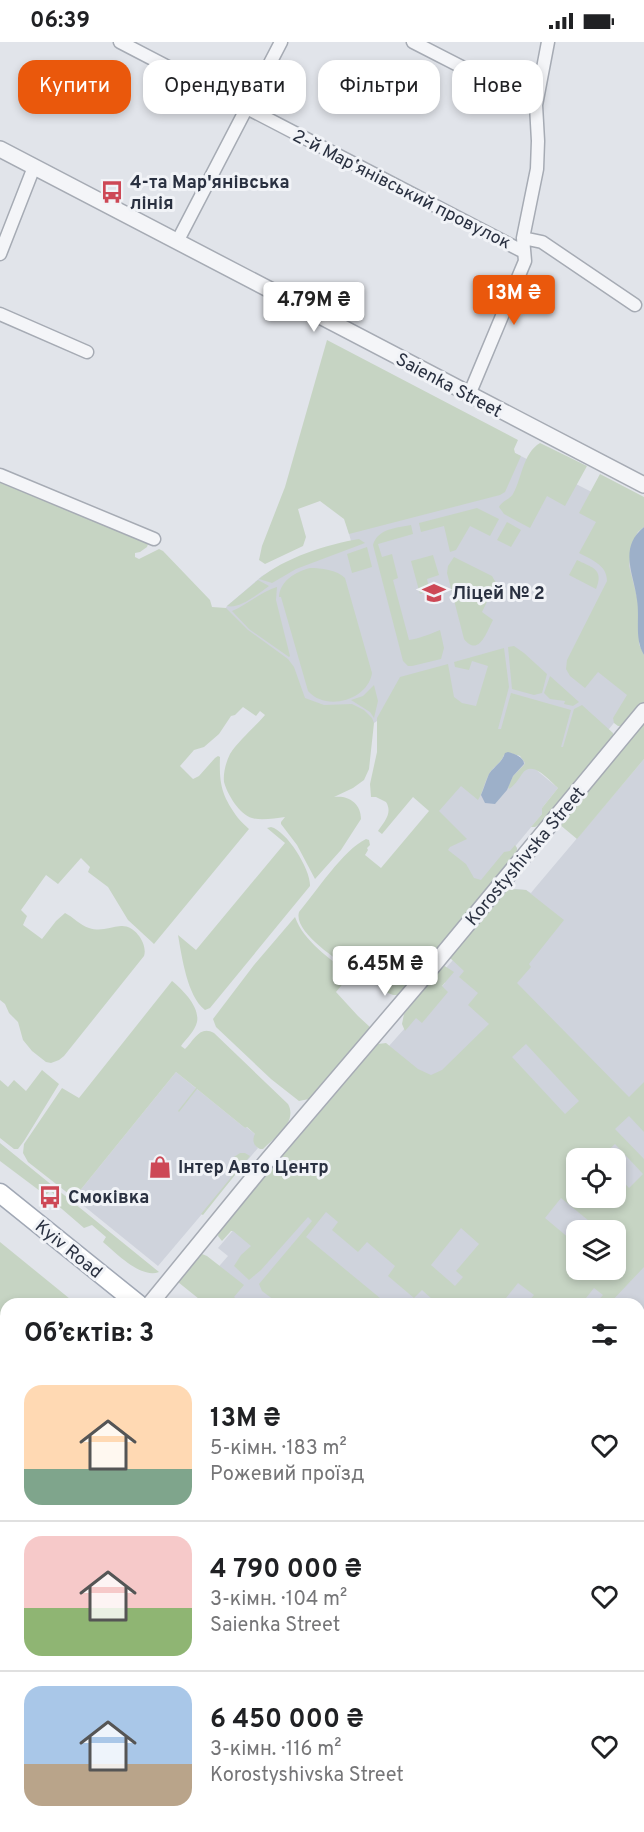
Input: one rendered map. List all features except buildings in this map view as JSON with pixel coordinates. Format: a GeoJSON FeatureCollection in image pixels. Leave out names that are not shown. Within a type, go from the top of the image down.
{"type":"FeatureCollection","features":[{"type":"Feature","properties":{"kind":"main road","name":"Kyiv Road"},"geometry":{"type":"LineString","coordinates":[[0,1193],[131,1298]]}},
{"type":"Feature","properties":{"kind":"street","name":"2-й Марʼянівський провулок"},"geometry":{"type":"LineString","coordinates":[[120,42],[154,60]]}},
{"type":"Feature","properties":{"kind":"street"},"geometry":{"type":"LineString","coordinates":[[272,60],[281,42]]}},
{"type":"Feature","properties":{"kind":"street"},"geometry":{"type":"LineString","coordinates":[[413,42],[452,62]]}},
{"type":"Feature","properties":{"kind":"street"},"geometry":{"type":"LineString","coordinates":[[543,68],[548,42]]}},
{"type":"Feature","properties":{"kind":"street"},"geometry":{"type":"LineString","coordinates":[[177,242],[243,114]]}},
{"type":"Feature","properties":{"kind":"street","name":"2-й Марʼянівський провулок"},"geometry":{"type":"LineString","coordinates":[[256,114],[524,252]]}},
{"type":"Feature","properties":{"kind":"street"},"geometry":{"type":"LineString","coordinates":[[469,395],[525,261],[524,238],[537,169],[536,114]]}},
{"type":"Feature","properties":{"kind":"street","name":"Saienka Street"},"geometry":{"type":"LineString","coordinates":[[0,149],[644,485]]}},
{"type":"Feature","properties":{"kind":"street"},"geometry":{"type":"LineString","coordinates":[[0,254],[34,167]]}},
{"type":"Feature","properties":{"kind":"street","name":"2-й Марʼянівський провулок"},"geometry":{"type":"LineString","coordinates":[[524,238],[542,242],[635,305]]}},
{"type":"Feature","properties":{"kind":"street"},"geometry":{"type":"LineString","coordinates":[[0,314],[87,352]]}},
{"type":"Feature","properties":{"kind":"street"},"geometry":{"type":"LineString","coordinates":[[0,476],[154,539]]}},
{"type":"Feature","properties":{"kind":"street","name":"Korostyshivska Street"},"geometry":{"type":"LineString","coordinates":[[155,1298],[644,711]]}},
{"type":"Feature","properties":{"kind":"shaded area","name":"Ліцей № 2"},"geometry":{"type":"Polygon","coordinates":[[[513,452],[635,514],[637,694],[585,759],[397,708],[374,723],[325,714],[280,700],[223,613],[227,606],[262,576],[274,569],[309,553],[351,541],[345,519],[513,452]]]}},
{"type":"Feature","properties":{"kind":"shaded area"},"geometry":{"type":"Polygon","coordinates":[[[536,756],[534,768],[558,788],[542,808],[542,814],[432,947],[431,791],[536,756]]]}},
{"type":"Feature","properties":{"kind":"shaded area"},"geometry":{"type":"Polygon","coordinates":[[[644,759],[644,1298],[229,1298],[207,1280],[228,1256],[218,1248],[445,983],[439,976],[515,889],[531,893],[644,759]]]}},
{"type":"Feature","properties":{"kind":"shaded area"},"geometry":{"type":"Polygon","coordinates":[[[176,1072],[255,1134],[255,1145],[258,1148],[158,1266],[74,1198],[176,1072]]]}},
{"type":"Feature","properties":{"kind":"green space"},"geometry":{"type":"Polygon","coordinates":[[[327,340],[518,440],[514,449],[515,453],[521,456],[505,492],[349,534],[344,519],[320,501],[298,509],[306,537],[303,546],[265,564],[259,560],[262,546],[285,487],[327,340]]]}},
{"type":"Feature","properties":{"kind":"green space"},"geometry":{"type":"Polygon","coordinates":[[[540,443],[587,466],[565,506],[547,496],[530,528],[504,514],[499,507],[513,494],[526,459],[534,447],[540,443]]]}},
{"type":"Feature","properties":{"kind":"green space"},"geometry":{"type":"Polygon","coordinates":[[[600,474],[644,497],[644,527],[632,543],[629,566],[638,601],[639,644],[644,655],[644,705],[624,726],[618,726],[614,723],[613,718],[627,695],[598,672],[585,688],[570,676],[566,669],[567,660],[607,581],[602,567],[579,553],[596,522],[579,513],[600,474]]]}},
{"type":"Feature","properties":{"kind":"green space"},"geometry":{"type":"Polygon","coordinates":[[[0,482],[145,541],[148,544],[147,547],[135,553],[135,557],[139,559],[159,549],[163,551],[210,600],[212,607],[226,608],[248,630],[288,659],[294,667],[305,698],[324,705],[352,704],[364,710],[374,723],[369,769],[364,780],[334,797],[344,797],[353,801],[359,809],[361,819],[341,850],[315,879],[297,845],[281,824],[285,817],[260,819],[247,816],[231,798],[226,787],[224,771],[230,754],[265,715],[260,711],[256,716],[243,707],[231,716],[219,734],[204,747],[194,750],[180,766],[193,779],[199,776],[215,758],[220,757],[221,783],[225,796],[238,818],[249,829],[154,944],[128,920],[108,887],[88,872],[90,867],[81,858],[58,884],[46,875],[21,910],[27,916],[23,925],[42,939],[65,913],[93,929],[121,926],[131,929],[139,936],[145,951],[144,956],[64,1056],[51,1063],[46,1062],[32,1051],[23,1040],[18,1022],[0,1000],[0,482]]]}},
{"type":"Feature","properties":{"kind":"green space"},"geometry":{"type":"Polygon","coordinates":[[[477,508],[499,519],[490,536],[470,526],[456,550],[450,552],[444,526],[421,532],[419,523],[477,508]]]}},
{"type":"Feature","properties":{"kind":"green space"},"geometry":{"type":"Polygon","coordinates":[[[507,522],[521,530],[511,547],[497,540],[507,522]]]}},
{"type":"Feature","properties":{"kind":"green space"},"geometry":{"type":"Polygon","coordinates":[[[411,525],[413,534],[378,544],[382,557],[392,554],[398,578],[393,580],[409,640],[440,630],[444,648],[441,659],[408,666],[403,661],[373,545],[375,539],[384,532],[411,525]]]}},
{"type":"Feature","properties":{"kind":"green space"},"geometry":{"type":"Polygon","coordinates":[[[359,539],[365,543],[296,569],[272,583],[259,579],[293,558],[334,544],[359,539]]]}},
{"type":"Feature","properties":{"kind":"green space"},"geometry":{"type":"Polygon","coordinates":[[[367,547],[372,567],[352,573],[347,554],[367,547]]]}},
{"type":"Feature","properties":{"kind":"green space"},"geometry":{"type":"Polygon","coordinates":[[[433,555],[439,575],[427,579],[430,591],[420,594],[411,561],[433,555]]]}},
{"type":"Feature","properties":{"kind":"green space"},"geometry":{"type":"Polygon","coordinates":[[[454,557],[492,576],[496,583],[482,612],[493,620],[482,641],[474,646],[464,639],[447,573],[448,566],[454,557]]]}},
{"type":"Feature","properties":{"kind":"green space"},"geometry":{"type":"Polygon","coordinates":[[[577,560],[592,567],[598,573],[596,589],[569,575],[577,560]]]}},
{"type":"Feature","properties":{"kind":"green space"},"geometry":{"type":"Polygon","coordinates":[[[310,568],[333,571],[345,578],[372,673],[363,690],[345,700],[325,701],[308,691],[281,597],[279,597],[282,586],[289,578],[310,568]]]}},
{"type":"Feature","properties":{"kind":"green space"},"geometry":{"type":"Polygon","coordinates":[[[258,580],[269,586],[243,603],[227,606],[258,580]]]}},
{"type":"Feature","properties":{"kind":"green space"},"geometry":{"type":"Polygon","coordinates":[[[277,587],[276,600],[289,657],[249,629],[232,611],[277,587]]]}},
{"type":"Feature","properties":{"kind":"green space"},"geometry":{"type":"Polygon","coordinates":[[[514,646],[547,674],[542,693],[534,695],[512,689],[508,647],[514,646]]]}},
{"type":"Feature","properties":{"kind":"green space"},"geometry":{"type":"Polygon","coordinates":[[[504,648],[509,687],[498,729],[501,729],[511,693],[571,710],[561,747],[563,747],[574,709],[582,705],[613,733],[614,737],[544,821],[535,827],[531,827],[558,788],[540,772],[531,769],[526,770],[509,789],[513,776],[525,763],[520,756],[510,753],[504,755],[490,773],[478,800],[461,786],[439,811],[467,839],[448,850],[466,864],[474,878],[481,880],[504,852],[510,851],[515,845],[517,853],[423,966],[412,970],[412,980],[400,995],[393,995],[381,990],[399,967],[396,964],[399,959],[390,951],[388,954],[380,948],[363,965],[353,966],[351,970],[309,936],[299,920],[299,912],[339,862],[357,844],[366,839],[369,840],[370,845],[365,855],[381,868],[429,811],[413,797],[382,834],[378,831],[389,810],[386,802],[371,797],[370,784],[377,752],[377,718],[400,677],[448,664],[454,697],[462,703],[476,706],[488,666],[472,661],[469,670],[455,667],[454,662],[504,648]]]}},
{"type":"Feature","properties":{"kind":"green space"},"geometry":{"type":"Polygon","coordinates":[[[550,676],[579,702],[573,706],[564,704],[565,701],[550,699],[544,693],[550,676]]]}},
{"type":"Feature","properties":{"kind":"green space"},"geometry":{"type":"Polygon","coordinates":[[[374,685],[378,701],[374,718],[370,712],[351,700],[363,696],[374,685]]]}},
{"type":"Feature","properties":{"kind":"green space"},"geometry":{"type":"Polygon","coordinates":[[[644,723],[644,759],[577,839],[559,824],[644,723]]]}},
{"type":"Feature","properties":{"kind":"green space"},"geometry":{"type":"Polygon","coordinates":[[[271,827],[284,836],[297,852],[307,871],[310,886],[210,1008],[205,1010],[199,1004],[190,986],[178,935],[196,950],[285,843],[267,828],[271,827]]]}},
{"type":"Feature","properties":{"kind":"green space"},"geometry":{"type":"Polygon","coordinates":[[[526,890],[564,920],[517,983],[629,1097],[644,1082],[644,1132],[629,1116],[615,1129],[644,1159],[644,1267],[615,1298],[600,1298],[603,1295],[594,1288],[586,1298],[531,1298],[534,1295],[518,1283],[506,1298],[431,1298],[422,1290],[414,1298],[388,1276],[395,1266],[367,1242],[358,1252],[332,1230],[338,1222],[326,1212],[306,1237],[380,1298],[271,1298],[262,1291],[259,1284],[312,1221],[308,1217],[261,1270],[249,1280],[234,1266],[251,1246],[233,1231],[222,1241],[218,1236],[219,1231],[378,1044],[386,1043],[418,1069],[431,1075],[442,1070],[489,1024],[468,1005],[478,993],[459,977],[464,971],[449,957],[507,891],[526,890]],[[526,1044],[512,1057],[565,1114],[579,1101],[526,1044]],[[615,1144],[611,1148],[566,1148],[566,1202],[561,1198],[545,1218],[566,1236],[566,1280],[626,1280],[626,1220],[588,1220],[573,1208],[626,1208],[626,1185],[629,1188],[643,1174],[626,1156],[626,1148],[619,1148],[615,1144]],[[461,1228],[431,1265],[455,1286],[463,1277],[456,1271],[479,1244],[461,1228]]]}},
{"type":"Feature","properties":{"kind":"green space"},"geometry":{"type":"Polygon","coordinates":[[[295,917],[311,942],[350,975],[336,992],[371,1028],[314,1096],[299,1101],[271,1079],[216,1027],[213,1019],[254,965],[295,917]]]}},
{"type":"Feature","properties":{"kind":"green space"},"geometry":{"type":"Polygon","coordinates":[[[443,965],[454,972],[442,986],[448,992],[422,1023],[416,1018],[405,1031],[402,1024],[404,1014],[443,965]]]}},
{"type":"Feature","properties":{"kind":"green space"},"geometry":{"type":"Polygon","coordinates":[[[172,981],[190,999],[197,1016],[194,1029],[181,1046],[185,1049],[201,1032],[214,1033],[288,1104],[290,1117],[288,1123],[263,1149],[260,1149],[254,1143],[255,1134],[197,1089],[179,1112],[196,1088],[176,1072],[74,1198],[28,1162],[23,1153],[24,1144],[62,1088],[79,1098],[172,981]]]}},
{"type":"Feature","properties":{"kind":"green space"},"geometry":{"type":"Polygon","coordinates":[[[42,1070],[59,1084],[24,1141],[18,1149],[14,1149],[0,1138],[0,1080],[8,1087],[14,1080],[26,1091],[42,1070]]]}},
{"type":"Feature","properties":{"kind":"green space"},"geometry":{"type":"Polygon","coordinates":[[[0,1143],[159,1272],[144,1272],[129,1264],[103,1242],[106,1237],[92,1225],[84,1228],[55,1203],[59,1198],[50,1191],[44,1194],[0,1161],[0,1143]]]}},
{"type":"Feature","properties":{"kind":"green space"},"geometry":{"type":"Polygon","coordinates":[[[240,1153],[250,1156],[203,1215],[201,1214],[242,1164],[234,1157],[240,1153]]]}},
{"type":"Feature","properties":{"kind":"green space"},"geometry":{"type":"Polygon","coordinates":[[[0,1242],[69,1298],[0,1298],[0,1242]]]}},
{"type":"Feature","properties":{"kind":"green space"},"geometry":{"type":"Polygon","coordinates":[[[202,1254],[207,1256],[244,1285],[235,1298],[198,1298],[178,1282],[202,1254]]]}},
{"type":"Feature","properties":{"kind":"water"},"geometry":{"type":"Polygon","coordinates":[[[644,527],[644,655],[639,642],[638,607],[630,552],[636,535],[644,527]]]}},
{"type":"Feature","properties":{"kind":"water"},"geometry":{"type":"Polygon","coordinates":[[[508,752],[521,758],[524,764],[513,776],[507,790],[495,804],[485,803],[481,795],[489,774],[508,752]]]}},
{"type":"Feature","properties":{"kind":"place","name":"4-та Мар'янівська лінія"},"geometry":{"type":"Point","coordinates":[112,192]}},
{"type":"Feature","properties":{"kind":"place","name":"Ліцей № 2"},"geometry":{"type":"Point","coordinates":[434,593]}},
{"type":"Feature","properties":{"kind":"place","name":"Інтер Авто Центр"},"geometry":{"type":"Point","coordinates":[160,1167]}},
{"type":"Feature","properties":{"kind":"place","name":"Смоківка"},"geometry":{"type":"Point","coordinates":[50,1197]}}]}
